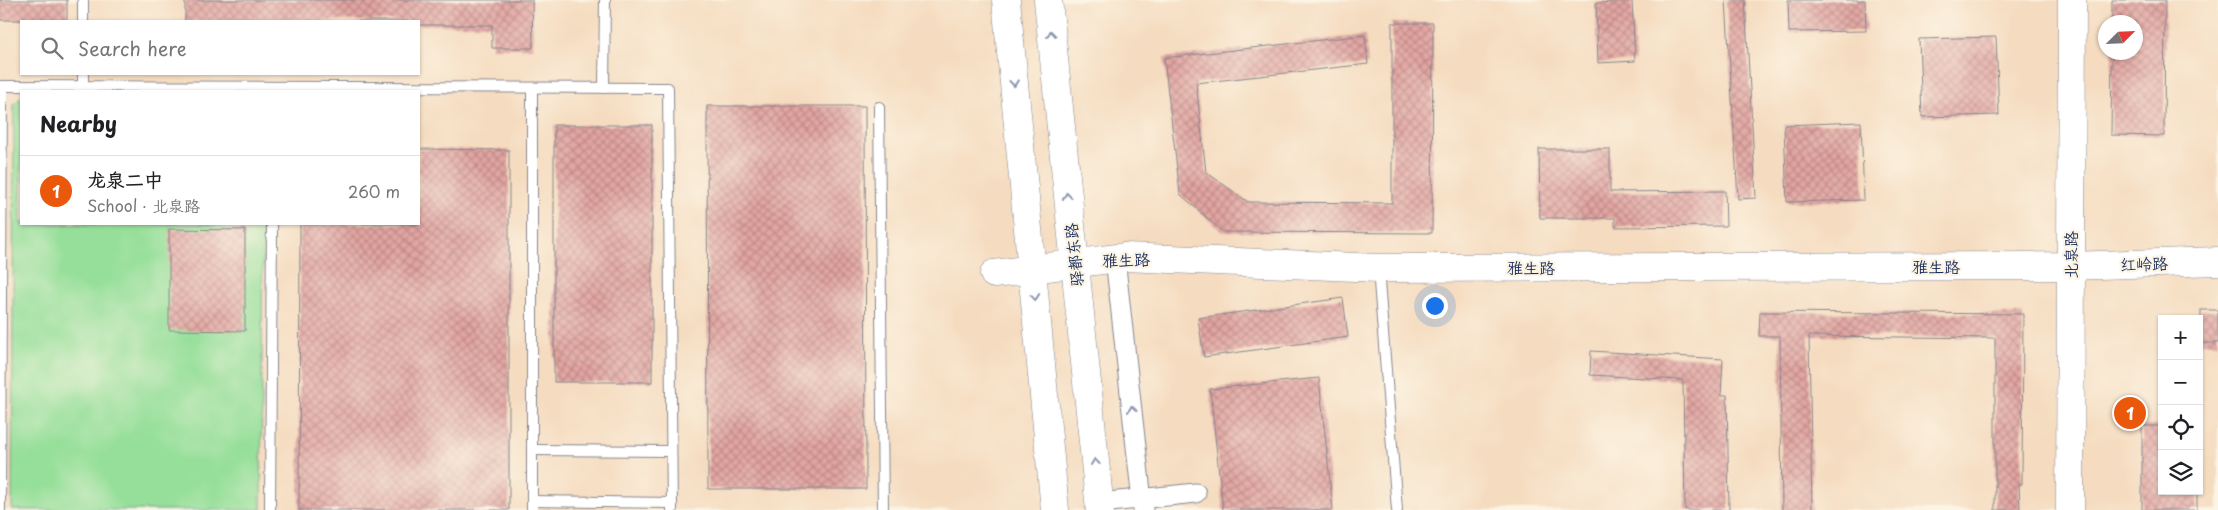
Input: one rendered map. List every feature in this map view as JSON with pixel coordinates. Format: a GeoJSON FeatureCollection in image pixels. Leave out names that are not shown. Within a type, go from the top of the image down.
{"type":"FeatureCollection","features":[{"type":"Feature","properties":{"kind":"main road"},"geometry":{"type":"LineString","coordinates":[[1006,0],[1055,510]]}},
{"type":"Feature","properties":{"kind":"main road","name":"驿都东路"},"geometry":{"type":"LineString","coordinates":[[1048,0],[1073,263],[1100,506]]}},
{"type":"Feature","properties":{"kind":"main road","name":"北泉路"},"geometry":{"type":"LineString","coordinates":[[2056,0],[2070,510]]}},
{"type":"Feature","properties":{"kind":"main road","name":"北泉路"},"geometry":{"type":"LineString","coordinates":[[2057,510],[2072,0]]}},
{"type":"Feature","properties":{"kind":"main road","name":"雅生路"},"geometry":{"type":"LineString","coordinates":[[994,274],[1115,258],[1378,268],[2063,266]]}},
{"type":"Feature","properties":{"kind":"main road","name":"红岭路"},"geometry":{"type":"LineString","coordinates":[[2063,266],[2218,261]]}},
{"type":"Feature","properties":{"kind":"street"},"geometry":{"type":"LineString","coordinates":[[1115,258],[1143,504]]}},
{"type":"Feature","properties":{"kind":"street"},"geometry":{"type":"LineString","coordinates":[[1100,506],[1143,504],[1196,493]]}},
{"type":"Feature","properties":{"kind":"lane"},"geometry":{"type":"LineString","coordinates":[[82,0],[83,20]]}},
{"type":"Feature","properties":{"kind":"lane"},"geometry":{"type":"LineString","coordinates":[[604,88],[605,0]]}},
{"type":"Feature","properties":{"kind":"lane"},"geometry":{"type":"LineString","coordinates":[[83,75],[83,86]]}},
{"type":"Feature","properties":{"kind":"lane"},"geometry":{"type":"LineString","coordinates":[[0,510],[1,86],[273,89],[532,88],[668,88],[672,506],[532,505],[532,88]]}},
{"type":"Feature","properties":{"kind":"lane"},"geometry":{"type":"LineString","coordinates":[[880,107],[883,510]]}},
{"type":"Feature","properties":{"kind":"lane"},"geometry":{"type":"LineString","coordinates":[[270,510],[272,225]]}},
{"type":"Feature","properties":{"kind":"lane"},"geometry":{"type":"LineString","coordinates":[[1378,268],[1397,510]]}},
{"type":"Feature","properties":{"kind":"lane"},"geometry":{"type":"LineString","coordinates":[[532,450],[671,451]]}},
{"type":"Feature","properties":{"kind":"green space"},"geometry":{"type":"Polygon","coordinates":[[[20,98],[20,225],[263,225],[261,510],[12,510],[14,104],[20,98]]]}},
{"type":"Feature","properties":{"kind":"building"},"geometry":{"type":"Polygon","coordinates":[[[0,0],[67,0],[67,20],[0,20],[0,0]]]}},
{"type":"Feature","properties":{"kind":"building"},"geometry":{"type":"Polygon","coordinates":[[[185,0],[532,0],[533,48],[492,48],[492,25],[420,25],[420,20],[185,20],[185,0]]]}},
{"type":"Feature","properties":{"kind":"building"},"geometry":{"type":"Polygon","coordinates":[[[1726,0],[1745,0],[1756,198],[1738,199],[1726,0]]]}},
{"type":"Feature","properties":{"kind":"building"},"geometry":{"type":"Polygon","coordinates":[[[1788,0],[1865,0],[1866,31],[1789,32],[1788,0]]]}},
{"type":"Feature","properties":{"kind":"building"},"geometry":{"type":"Polygon","coordinates":[[[2112,0],[2165,0],[2164,136],[2111,135],[2112,60],[2143,60],[2143,15],[2112,15],[2112,0]]]}},
{"type":"Feature","properties":{"kind":"building"},"geometry":{"type":"Polygon","coordinates":[[[1632,1],[1635,61],[1598,63],[1596,3],[1632,1]]]}},
{"type":"Feature","properties":{"kind":"building"},"geometry":{"type":"Polygon","coordinates":[[[1392,23],[1433,23],[1432,233],[1223,232],[1180,194],[1164,58],[1365,35],[1368,64],[1196,83],[1206,172],[1248,202],[1392,203],[1392,23]]]}},
{"type":"Feature","properties":{"kind":"building"},"geometry":{"type":"Polygon","coordinates":[[[1996,37],[1999,115],[1922,117],[1919,39],[1996,37]]]}},
{"type":"Feature","properties":{"kind":"building"},"geometry":{"type":"Polygon","coordinates":[[[707,106],[865,106],[866,489],[708,489],[707,106]]]}},
{"type":"Feature","properties":{"kind":"building"},"geometry":{"type":"Polygon","coordinates":[[[1861,122],[1864,200],[1787,202],[1784,125],[1861,122]]]}},
{"type":"Feature","properties":{"kind":"building"},"geometry":{"type":"Polygon","coordinates":[[[554,125],[652,125],[652,382],[554,382],[554,125]]]}},
{"type":"Feature","properties":{"kind":"building"},"geometry":{"type":"Polygon","coordinates":[[[420,149],[509,150],[509,510],[299,510],[300,225],[420,225],[420,149]]]}},
{"type":"Feature","properties":{"kind":"building"},"geometry":{"type":"Polygon","coordinates":[[[1539,149],[1610,149],[1610,192],[1725,191],[1726,226],[1615,227],[1615,218],[1540,218],[1539,149]]]}},
{"type":"Feature","properties":{"kind":"building"},"geometry":{"type":"Polygon","coordinates":[[[169,229],[245,230],[245,331],[169,330],[169,229]]]}},
{"type":"Feature","properties":{"kind":"building"},"geometry":{"type":"Polygon","coordinates":[[[1343,298],[1348,337],[1204,357],[1198,318],[1343,298]]]}},
{"type":"Feature","properties":{"kind":"building"},"geometry":{"type":"Polygon","coordinates":[[[2201,310],[2218,310],[2218,343],[2203,343],[2203,315],[2201,315],[2201,310]]]}},
{"type":"Feature","properties":{"kind":"building"},"geometry":{"type":"Polygon","coordinates":[[[1760,312],[2023,314],[2022,484],[2019,484],[2020,510],[1995,510],[1995,338],[1809,336],[1812,510],[1782,510],[1780,336],[1759,336],[1760,312]]]}},
{"type":"Feature","properties":{"kind":"building"},"geometry":{"type":"Polygon","coordinates":[[[1591,351],[1723,359],[1721,395],[1727,395],[1729,510],[1685,510],[1683,380],[1590,375],[1591,351]]]}},
{"type":"Feature","properties":{"kind":"building"},"geometry":{"type":"Polygon","coordinates":[[[1319,378],[1333,510],[1223,510],[1210,389],[1319,378]]]}},
{"type":"Feature","properties":{"kind":"building"},"geometry":{"type":"Polygon","coordinates":[[[2142,426],[2158,426],[2158,495],[2197,495],[2197,510],[2142,510],[2142,426]]]}},
{"type":"Feature","properties":{"kind":"place","name":"龙泉二中"},"geometry":{"type":"Point","coordinates":[2130,413]}}]}
